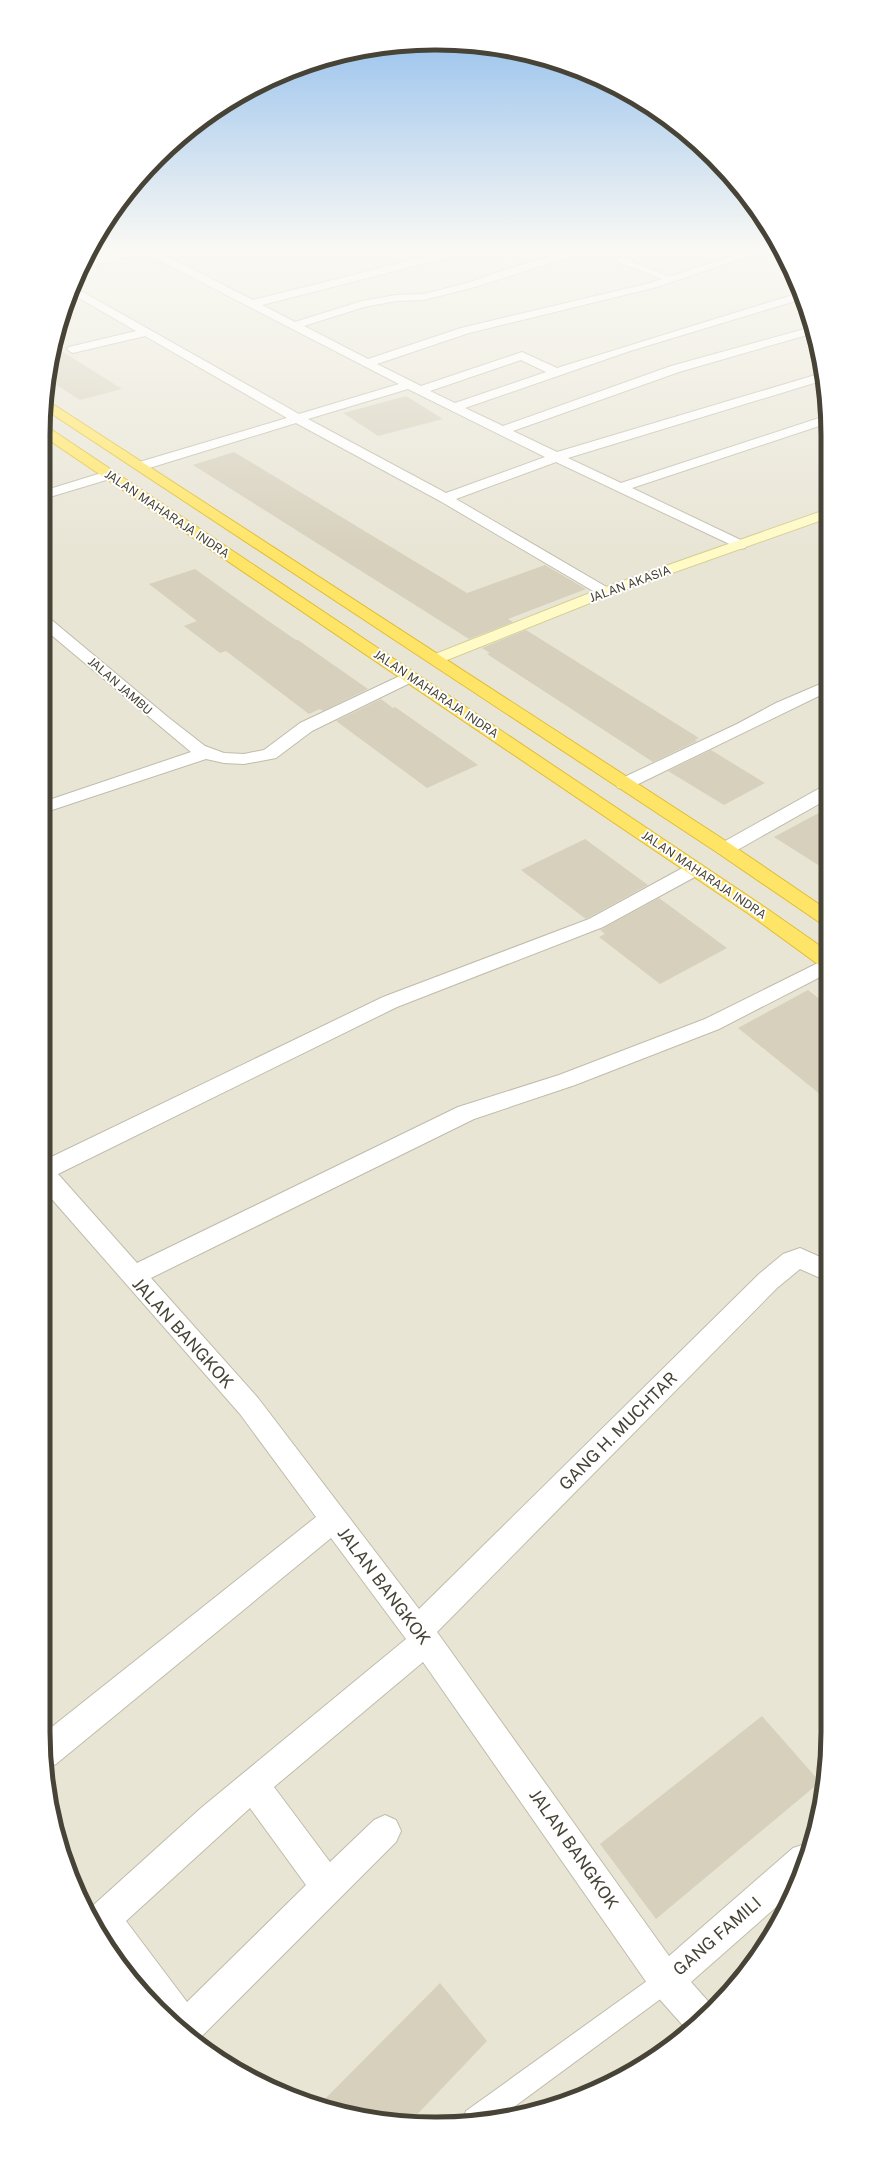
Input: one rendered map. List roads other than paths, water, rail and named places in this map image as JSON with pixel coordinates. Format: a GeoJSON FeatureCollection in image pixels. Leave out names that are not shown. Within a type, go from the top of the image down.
{"type":"FeatureCollection","features":[{"type":"Feature","properties":{"kind":"highway","name":"JALAN MAHARAJA INDRA"},"geometry":{"type":"LineString","coordinates":[[51,408],[725,849],[821,915]]}},
{"type":"Feature","properties":{"kind":"highway"},"geometry":{"type":"LineString","coordinates":[[50,431],[76,424]]}},
{"type":"Feature","properties":{"kind":"highway","name":"JALAN MAHARAJA INDRA"},"geometry":{"type":"LineString","coordinates":[[50,435],[410,676],[821,957]]}},
{"type":"Feature","properties":{"kind":"street"},"geometry":{"type":"LineString","coordinates":[[179,350],[296,418],[445,498],[605,592]]}},
{"type":"Feature","properties":{"kind":"street"},"geometry":{"type":"LineString","coordinates":[[342,350],[454,408],[559,456],[740,545]]}},
{"type":"Feature","properties":{"kind":"street"},"geometry":{"type":"LineString","coordinates":[[366,363],[405,350]]}},
{"type":"Feature","properties":{"kind":"street"},"geometry":{"type":"LineString","coordinates":[[454,408],[554,371],[620,350]]}},
{"type":"Feature","properties":{"kind":"street"},"geometry":{"type":"LineString","coordinates":[[502,431],[675,369],[742,350]]}},
{"type":"Feature","properties":{"kind":"street"},"geometry":{"type":"LineString","coordinates":[[421,390],[522,356],[554,371]]}},
{"type":"Feature","properties":{"kind":"street"},"geometry":{"type":"LineString","coordinates":[[445,498],[559,456],[817,378]]}},
{"type":"Feature","properties":{"kind":"street"},"geometry":{"type":"LineString","coordinates":[[141,466],[409,384]]}},
{"type":"Feature","properties":{"kind":"street"},"geometry":{"type":"LineString","coordinates":[[622,487],[820,422]]}},
{"type":"Feature","properties":{"kind":"street"},"geometry":{"type":"LineString","coordinates":[[50,493],[108,475]]}},
{"type":"Feature","properties":{"kind":"street","name":"JALAN AKASIA"},"geometry":{"type":"LineString","coordinates":[[436,659],[605,592],[821,515]]}},
{"type":"Feature","properties":{"kind":"street","name":"JALAN JAMBU"},"geometry":{"type":"LineString","coordinates":[[50,626],[163,722],[202,752]]}},
{"type":"Feature","properties":{"kind":"street"},"geometry":{"type":"LineString","coordinates":[[50,806],[202,752],[236,759],[255,758],[270,754],[305,728],[410,676]]}},
{"type":"Feature","properties":{"kind":"street"},"geometry":{"type":"LineString","coordinates":[[624,784],[743,728],[782,707],[821,689]]}},
{"type":"Feature","properties":{"kind":"street"},"geometry":{"type":"LineString","coordinates":[[725,849],[821,795]]}},
{"type":"Feature","properties":{"kind":"street"},"geometry":{"type":"LineString","coordinates":[[50,1169],[390,1002],[596,923],[694,869]]}},
{"type":"Feature","properties":{"kind":"street"},"geometry":{"type":"LineString","coordinates":[[133,1276],[466,1113],[567,1080],[712,1024],[821,969]]}},
{"type":"Feature","properties":{"kind":"street","name":"JALAN BANGKOK"},"geometry":{"type":"LineString","coordinates":[[50,1180],[249,1406],[467,1697],[666,1981],[697,2015]]}},
{"type":"Feature","properties":{"kind":"street","name":"GANG H. MUCHTAR"},"geometry":{"type":"LineString","coordinates":[[422,1636],[768,1281],[792,1261],[800,1258],[821,1267]]}},
{"type":"Feature","properties":{"kind":"street"},"geometry":{"type":"LineString","coordinates":[[51,1747],[334,1519]]}},
{"type":"Feature","properties":{"kind":"street"},"geometry":{"type":"LineString","coordinates":[[100,1921],[212,1819],[253,1785],[422,1636]]}},
{"type":"Feature","properties":{"kind":"street"},"geometry":{"type":"LineString","coordinates":[[253,1785],[328,1887]]}},
{"type":"Feature","properties":{"kind":"street"},"geometry":{"type":"LineString","coordinates":[[188,2026],[385,1831]]}},
{"type":"Feature","properties":{"kind":"street","name":"GANG FAMILI"},"geometry":{"type":"LineString","coordinates":[[666,1981],[797,1866]]}},
{"type":"Feature","properties":{"kind":"street"},"geometry":{"type":"LineString","coordinates":[[106,1931],[165,2006]]}},
{"type":"Feature","properties":{"kind":"lane"},"geometry":{"type":"LineString","coordinates":[[483,2114],[666,1981]]}}]}
